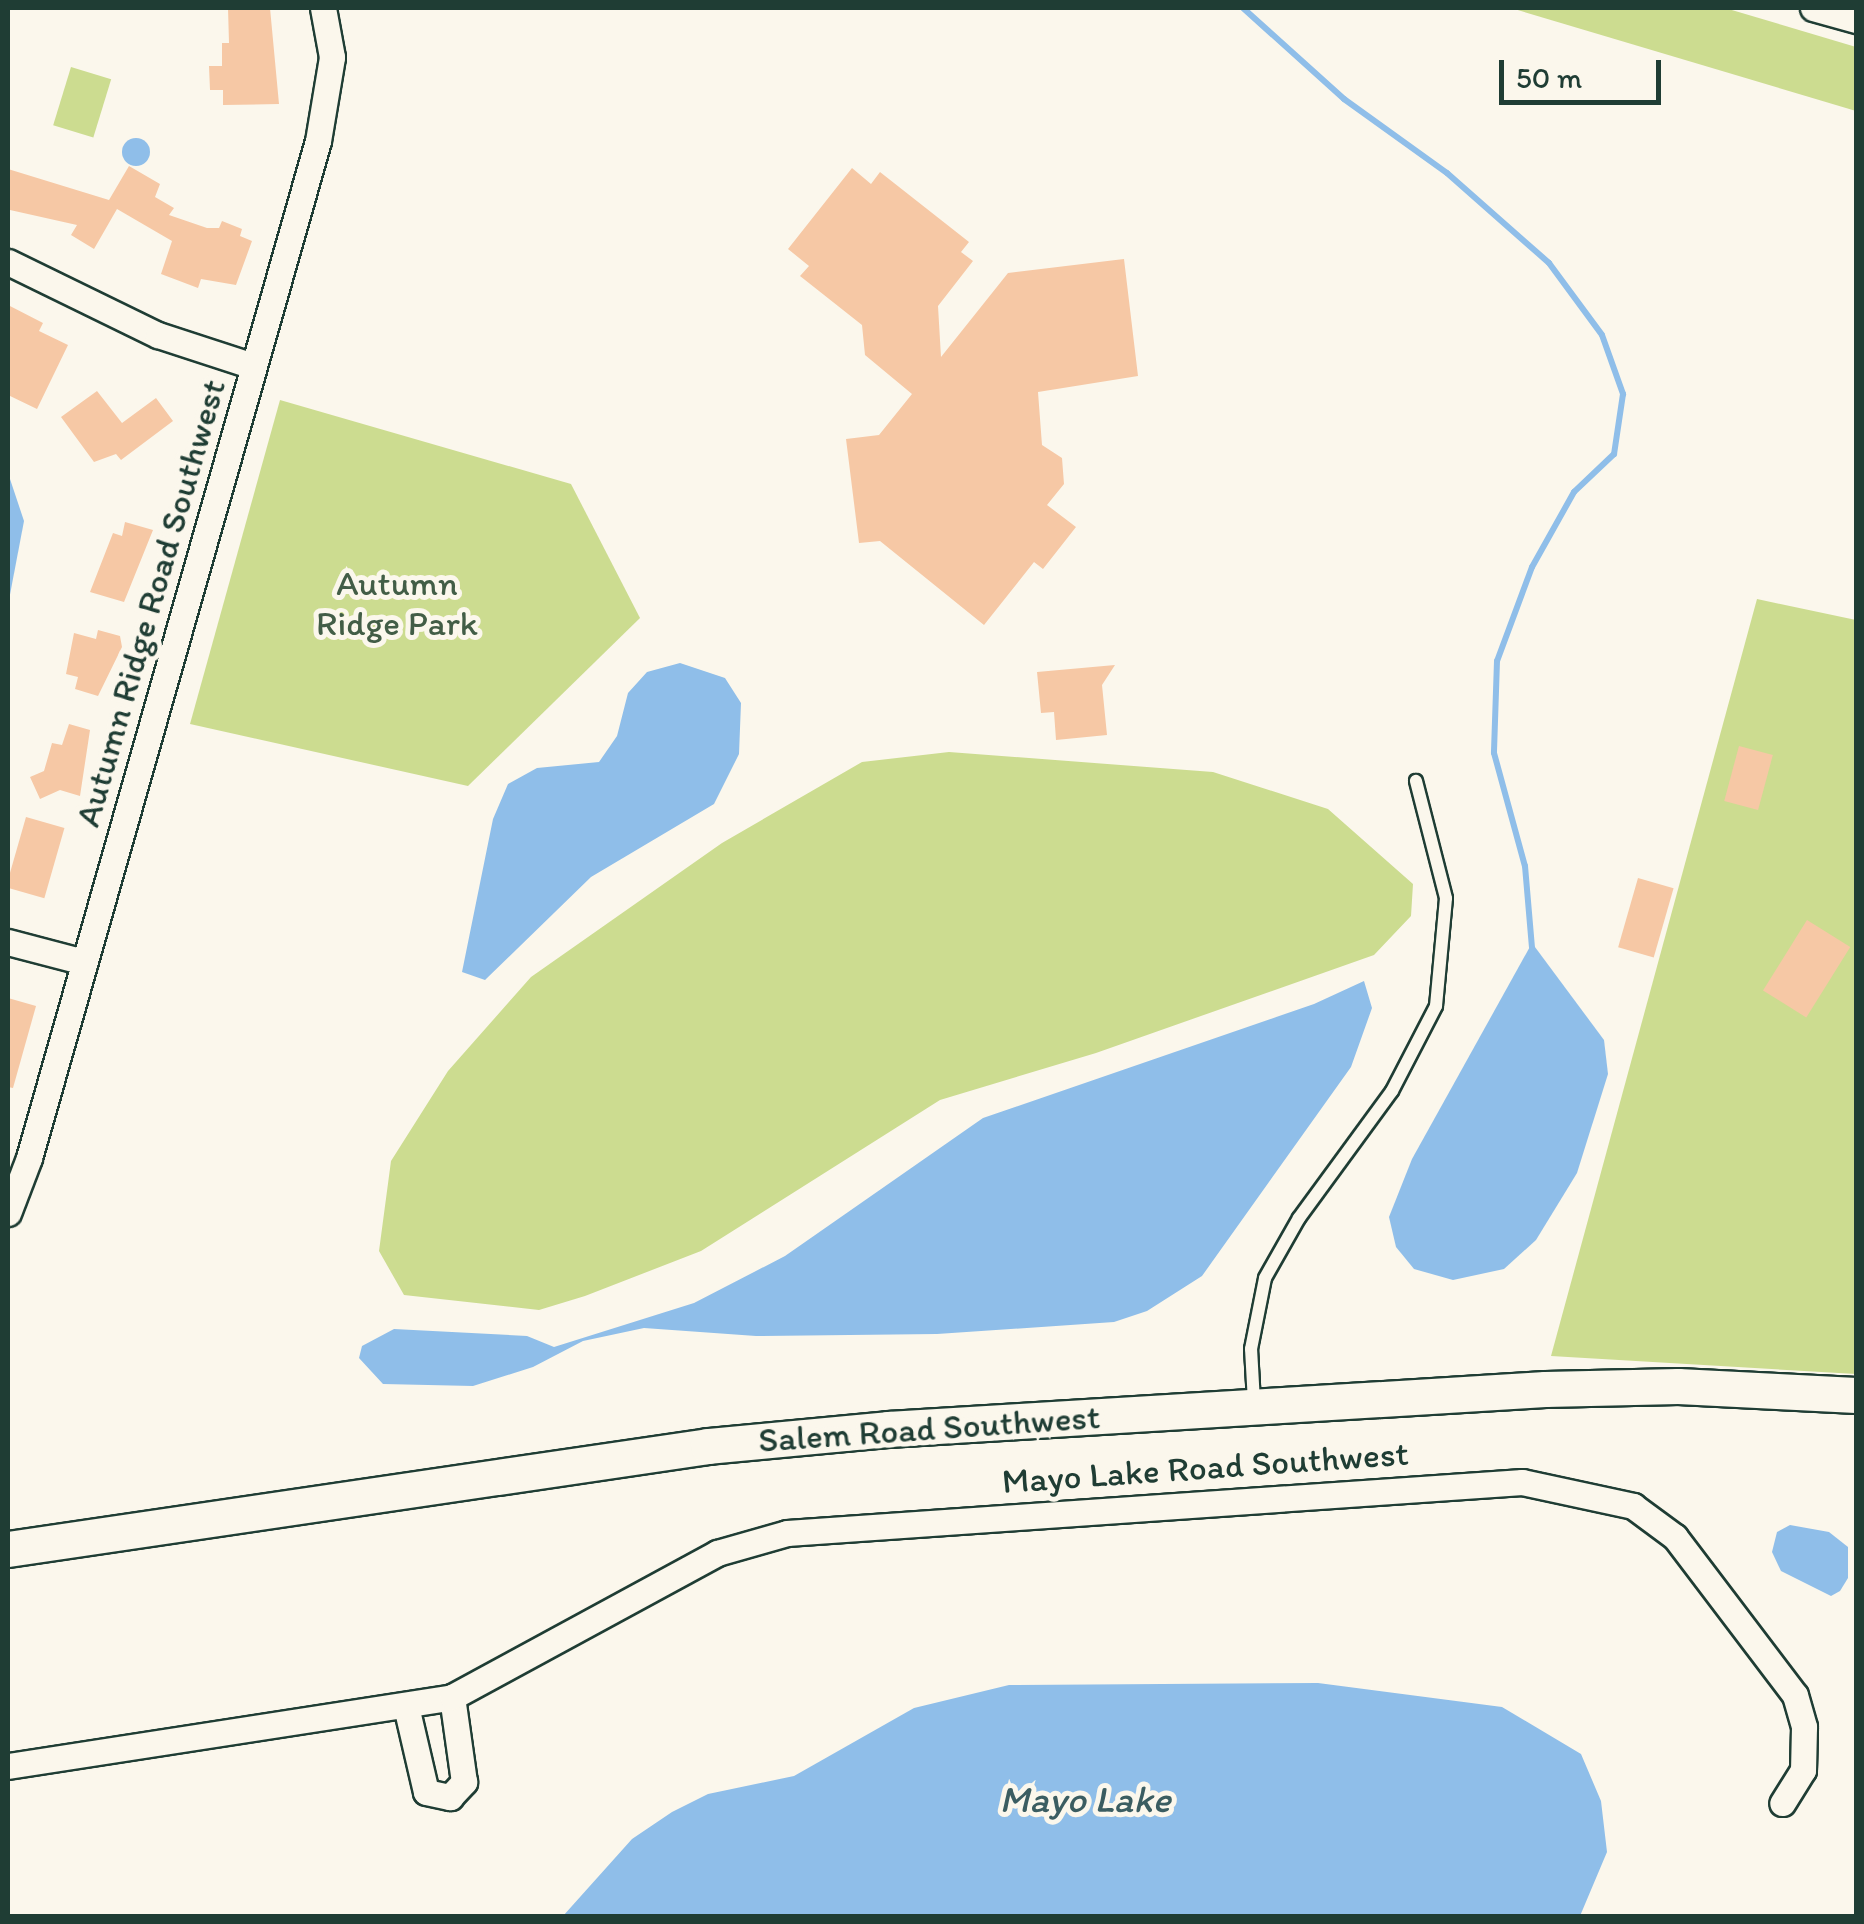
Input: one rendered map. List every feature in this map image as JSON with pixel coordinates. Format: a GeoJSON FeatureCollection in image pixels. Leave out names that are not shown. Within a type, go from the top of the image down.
{"type":"FeatureCollection","features":[{"type":"Feature","properties":{"kind":"main road","name":"Salem Road Southwest"},"geometry":{"type":"LineString","coordinates":[[8,1549],[708,1446],[1254,1404],[1606,1387],[1856,1395]]}},
{"type":"Feature","properties":{"kind":"street","name":"Autumn Ridge Road Southwest"},"geometry":{"type":"LineString","coordinates":[[8,1213],[84,962],[328,104],[332,57],[323,8]]}},
{"type":"Feature","properties":{"kind":"street"},"geometry":{"type":"LineString","coordinates":[[1813,8],[1856,20]]}},
{"type":"Feature","properties":{"kind":"street"},"geometry":{"type":"LineString","coordinates":[[8,262],[158,335],[253,366]]}},
{"type":"Feature","properties":{"kind":"street"},"geometry":{"type":"LineString","coordinates":[[8,942],[84,962]]}},
{"type":"Feature","properties":{"kind":"street","name":"Mayo Lake Road Southwest"},"geometry":{"type":"LineString","coordinates":[[8,1766],[452,1697],[717,1553],[788,1533],[1522,1482],[1597,1493],[1634,1506],[1676,1538],[1795,1695],[1804,1726],[1803,1770],[1782,1803]]}},
{"type":"Feature","properties":{"kind":"street"},"geometry":{"type":"LineString","coordinates":[[406,1706],[426,1792],[450,1797],[464,1782],[452,1697]]}},
{"type":"Feature","properties":{"kind":"lane"},"geometry":{"type":"LineString","coordinates":[[1254,1404],[1251,1349],[1265,1278],[1299,1218],[1392,1091],[1436,1006],[1446,898],[1416,781]]}},
{"type":"Feature","properties":{"kind":"green space"},"geometry":{"type":"Polygon","coordinates":[[[1511,8],[1725,8],[1856,47],[1856,111],[1511,8]]]}},
{"type":"Feature","properties":{"kind":"green space"},"geometry":{"type":"Polygon","coordinates":[[[71,67],[111,79],[93,138],[53,125],[71,67]]]}},
{"type":"Feature","properties":{"kind":"green space","name":"Autumn Ridge Park"},"geometry":{"type":"Polygon","coordinates":[[[280,400],[571,484],[640,618],[468,786],[190,724],[280,400]]]}},
{"type":"Feature","properties":{"kind":"green space"},"geometry":{"type":"Polygon","coordinates":[[[1757,599],[1856,620],[1856,1374],[1551,1356],[1757,599]]]}},
{"type":"Feature","properties":{"kind":"green space"},"geometry":{"type":"Polygon","coordinates":[[[949,752],[1213,772],[1328,809],[1413,884],[1411,916],[1374,955],[1096,1053],[940,1100],[701,1251],[585,1296],[539,1310],[404,1295],[379,1251],[391,1161],[448,1071],[531,977],[722,843],[862,762],[949,752]]]}},
{"type":"Feature","properties":{"kind":"water"},"geometry":{"type":"Polygon","coordinates":[[[136,138],[146,142],[150,152],[146,162],[136,166],[126,162],[122,152],[126,142],[136,138]]]}},
{"type":"Feature","properties":{"kind":"water"},"geometry":{"type":"Polygon","coordinates":[[[8,473],[24,521],[8,605],[8,473]]]}},
{"type":"Feature","properties":{"kind":"water"},"geometry":{"type":"Polygon","coordinates":[[[680,663],[725,678],[741,703],[739,754],[714,804],[591,877],[485,980],[462,972],[493,819],[508,784],[537,768],[599,762],[617,736],[628,693],[647,672],[680,663]]]}},
{"type":"Feature","properties":{"kind":"water"},"geometry":{"type":"Polygon","coordinates":[[[1532,943],[1604,1040],[1608,1074],[1577,1173],[1536,1240],[1504,1269],[1453,1280],[1414,1269],[1396,1247],[1389,1217],[1412,1159],[1532,943]]]}},
{"type":"Feature","properties":{"kind":"water"},"geometry":{"type":"Polygon","coordinates":[[[1364,981],[1372,1008],[1351,1067],[1202,1276],[1147,1311],[1114,1322],[937,1334],[756,1336],[644,1328],[583,1341],[533,1367],[473,1386],[383,1384],[359,1358],[362,1346],[394,1329],[527,1336],[554,1347],[694,1303],[785,1256],[983,1118],[1314,1004],[1364,981]]]}},
{"type":"Feature","properties":{"kind":"water"},"geometry":{"type":"Polygon","coordinates":[[[1790,1525],[1829,1532],[1848,1547],[1848,1578],[1840,1591],[1831,1596],[1781,1571],[1772,1552],[1777,1532],[1790,1525]]]}},
{"type":"Feature","properties":{"kind":"water","name":"Mayo Lake"},"geometry":{"type":"Polygon","coordinates":[[[1318,1683],[1502,1707],[1581,1754],[1601,1801],[1607,1852],[1580,1916],[563,1916],[632,1839],[672,1812],[708,1794],[794,1776],[914,1708],[1009,1685],[1318,1683]]]}},
{"type":"Feature","properties":{"kind":"building"},"geometry":{"type":"Polygon","coordinates":[[[228,8],[270,8],[279,104],[223,105],[223,90],[210,90],[209,66],[222,66],[222,43],[229,43],[228,8]]]}},
{"type":"Feature","properties":{"kind":"building"},"geometry":{"type":"Polygon","coordinates":[[[129,166],[160,184],[155,197],[174,208],[169,215],[207,228],[219,228],[222,221],[242,229],[240,236],[252,241],[236,285],[201,279],[198,288],[161,274],[172,241],[117,209],[94,249],[71,235],[77,225],[10,210],[8,169],[109,200],[129,166]]]}},
{"type":"Feature","properties":{"kind":"building"},"geometry":{"type":"Polygon","coordinates":[[[852,168],[871,184],[880,172],[969,242],[961,252],[973,261],[938,306],[941,357],[1008,273],[1124,259],[1138,376],[1038,392],[1042,445],[1062,458],[1064,484],[1047,505],[1076,527],[1043,569],[1034,562],[984,625],[880,541],[859,543],[846,439],[879,435],[912,394],[865,355],[862,325],[800,276],[809,266],[788,249],[852,168]]]}},
{"type":"Feature","properties":{"kind":"building"},"geometry":{"type":"Polygon","coordinates":[[[8,305],[43,323],[39,331],[68,345],[37,409],[8,395],[8,305]]]}},
{"type":"Feature","properties":{"kind":"building"},"geometry":{"type":"Polygon","coordinates":[[[97,391],[122,423],[156,398],[173,421],[121,460],[116,454],[94,462],[61,417],[97,391]]]}},
{"type":"Feature","properties":{"kind":"building"},"geometry":{"type":"Polygon","coordinates":[[[125,522],[153,530],[124,602],[90,592],[113,533],[122,536],[125,522]]]}},
{"type":"Feature","properties":{"kind":"building"},"geometry":{"type":"Polygon","coordinates":[[[98,630],[120,636],[122,647],[98,696],[75,689],[78,677],[66,674],[74,633],[96,639],[98,630]]]}},
{"type":"Feature","properties":{"kind":"building"},"geometry":{"type":"Polygon","coordinates":[[[1115,665],[1102,685],[1107,735],[1056,740],[1054,712],[1041,713],[1037,672],[1115,665]]]}},
{"type":"Feature","properties":{"kind":"building"},"geometry":{"type":"Polygon","coordinates":[[[69,724],[90,730],[80,796],[60,790],[40,799],[30,777],[44,771],[52,743],[62,745],[69,724]]]}},
{"type":"Feature","properties":{"kind":"building"},"geometry":{"type":"Polygon","coordinates":[[[1739,746],[1773,755],[1758,810],[1724,801],[1739,746]]]}},
{"type":"Feature","properties":{"kind":"building"},"geometry":{"type":"Polygon","coordinates":[[[26,817],[64,828],[44,898],[8,888],[26,817]]]}},
{"type":"Feature","properties":{"kind":"building"},"geometry":{"type":"Polygon","coordinates":[[[1638,878],[1674,888],[1654,957],[1618,947],[1638,878]]]}},
{"type":"Feature","properties":{"kind":"building"},"geometry":{"type":"Polygon","coordinates":[[[1807,920],[1850,947],[1806,1017],[1763,990],[1807,920]]]}},
{"type":"Feature","properties":{"kind":"building"},"geometry":{"type":"Polygon","coordinates":[[[8,998],[36,1006],[13,1088],[8,1087],[8,998]]]}},
{"type":"Feature","properties":{"kind":"waterway"},"geometry":{"type":"LineString","coordinates":[[1243,8],[1344,99],[1447,173],[1549,263],[1602,335],[1623,394],[1614,454],[1574,492],[1532,567],[1497,661],[1494,753],[1525,866],[1532,947]]}}]}
